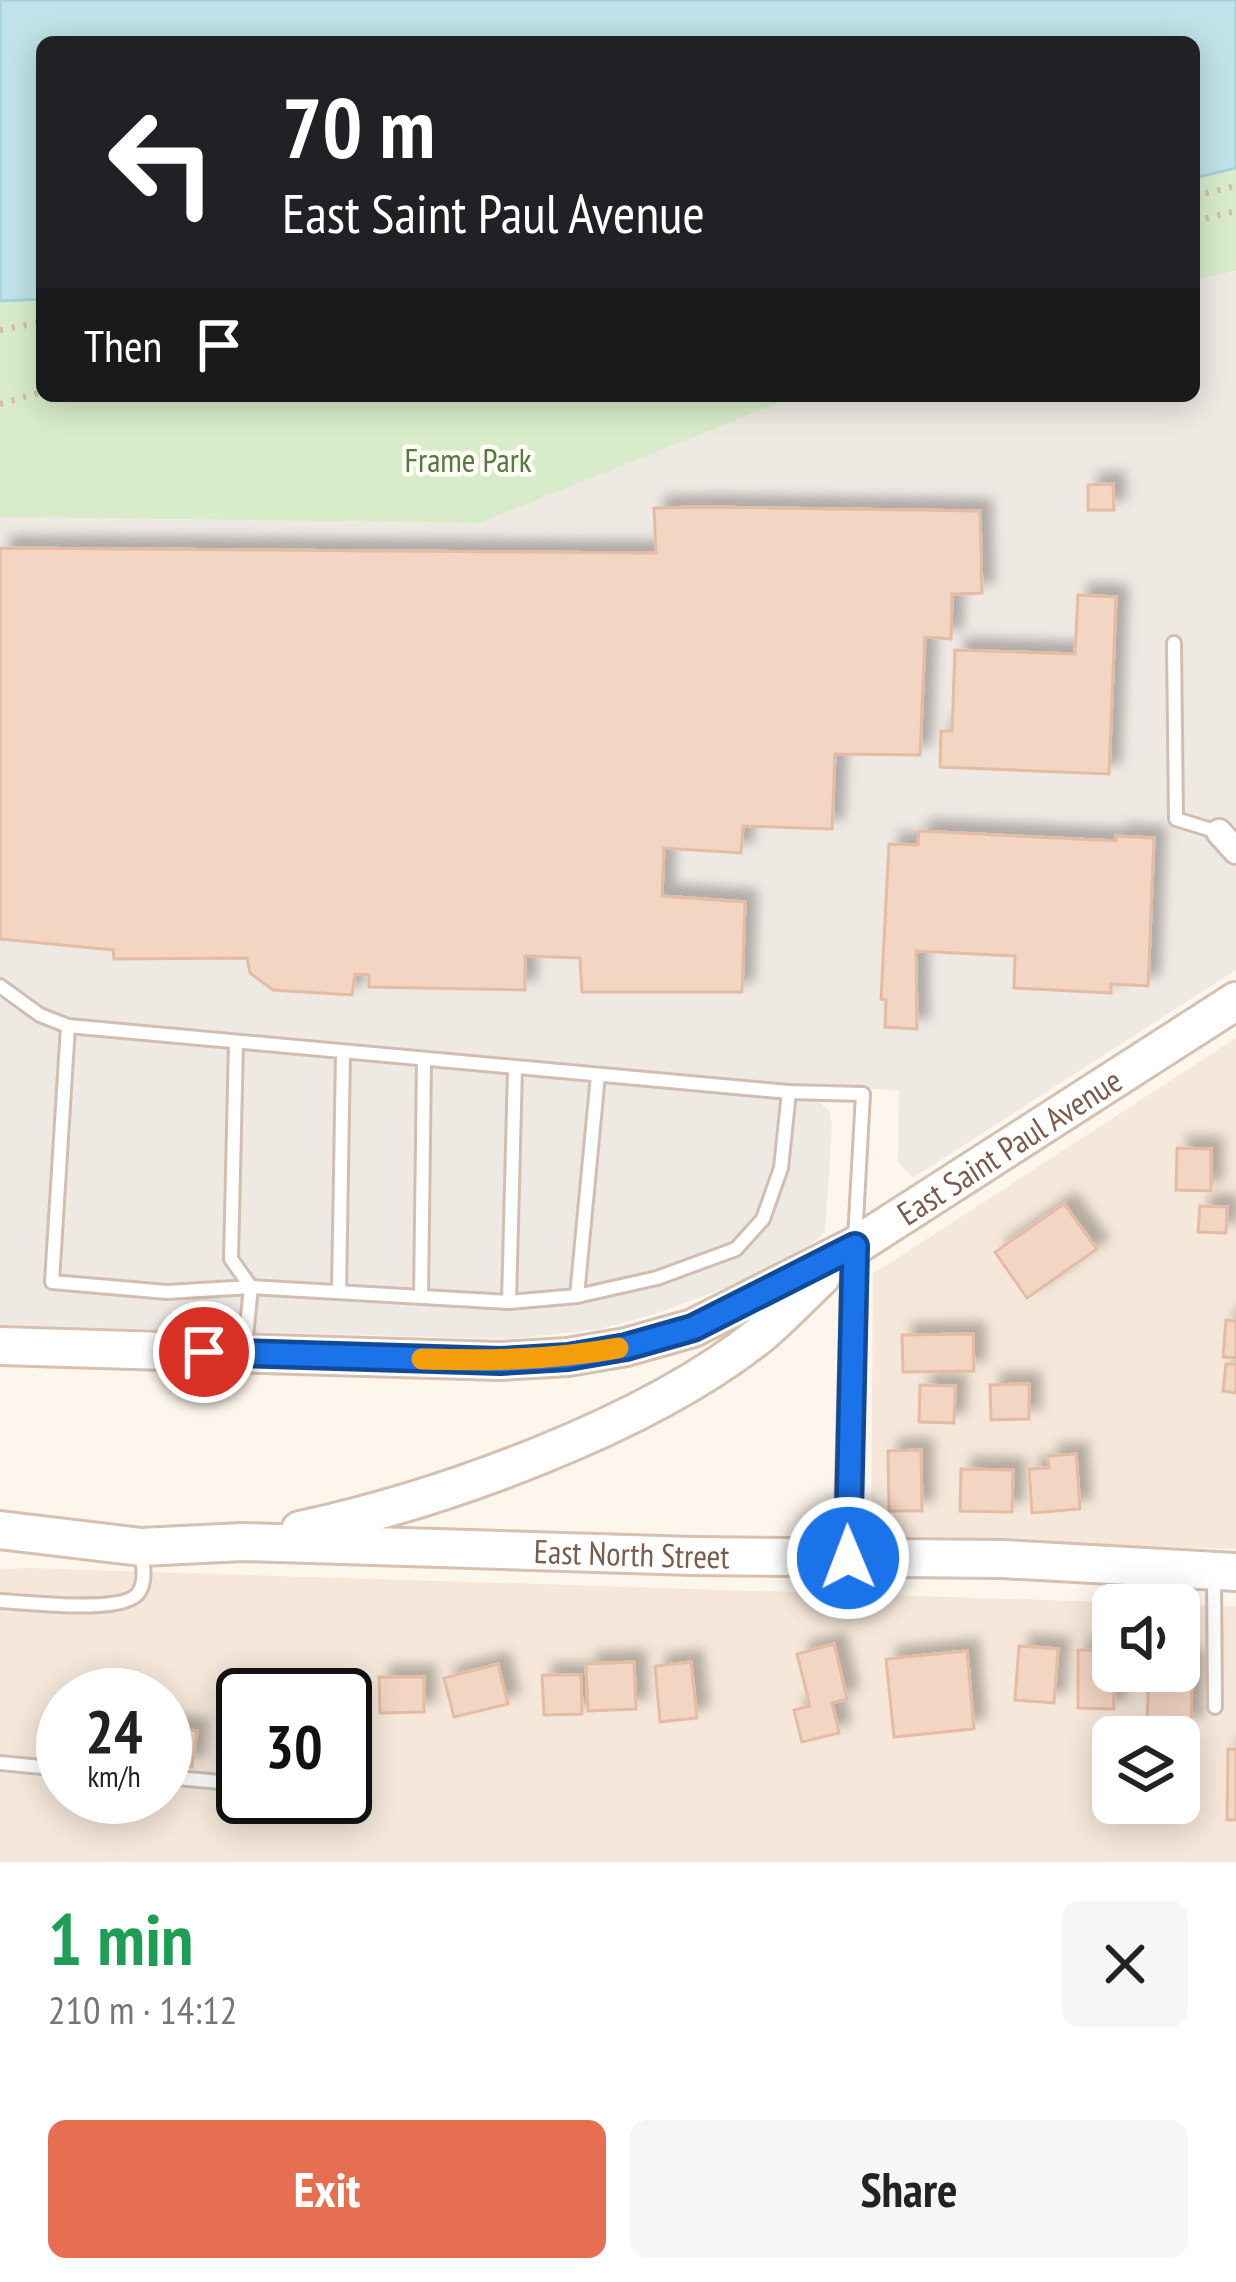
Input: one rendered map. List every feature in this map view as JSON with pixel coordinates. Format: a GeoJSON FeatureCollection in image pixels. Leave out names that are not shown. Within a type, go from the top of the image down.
{"type":"FeatureCollection","features":[{"type":"Feature","properties":{"kind":"main road","name":"East Saint Paul Avenue"},"geometry":{"type":"LineString","coordinates":[[0,1346],[500,1361],[607,1350],[693,1328],[855,1246],[1236,1001]]}},
{"type":"Feature","properties":{"kind":"main road","name":"East North Street"},"geometry":{"type":"LineString","coordinates":[[243,1542],[382,1512],[620,1419],[694,1379],[760,1334],[855,1246]]}},
{"type":"Feature","properties":{"kind":"main road","name":"East North Street"},"geometry":{"type":"LineString","coordinates":[[0,1530],[141,1547],[243,1542],[1002,1559],[1225,1571]]}},
{"type":"Feature","properties":{"kind":"street"},"geometry":{"type":"LineString","coordinates":[[848,1558],[855,1246]]}},
{"type":"Feature","properties":{"kind":"lane"},"geometry":{"type":"LineString","coordinates":[[1174,643],[1176,819],[1232,845]]}},
{"type":"Feature","properties":{"kind":"lane"},"geometry":{"type":"LineString","coordinates":[[0,986],[40,1015],[68,1025],[789,1092],[863,1094],[855,1246]]}},
{"type":"Feature","properties":{"kind":"lane"},"geometry":{"type":"LineString","coordinates":[[68,1025],[52,1282],[167,1292],[250,1287],[509,1302],[577,1296],[657,1278],[736,1249],[764,1220],[781,1168],[789,1092]]}},
{"type":"Feature","properties":{"kind":"lane"},"geometry":{"type":"LineString","coordinates":[[236,1042],[231,1259],[250,1287],[245,1353]]}},
{"type":"Feature","properties":{"kind":"lane"},"geometry":{"type":"LineString","coordinates":[[339,1292],[343,1052]]}},
{"type":"Feature","properties":{"kind":"lane"},"geometry":{"type":"LineString","coordinates":[[421,1297],[424,1060]]}},
{"type":"Feature","properties":{"kind":"lane"},"geometry":{"type":"LineString","coordinates":[[509,1302],[515,1068]]}},
{"type":"Feature","properties":{"kind":"lane"},"geometry":{"type":"LineString","coordinates":[[577,1296],[598,1075]]}},
{"type":"Feature","properties":{"kind":"lane"},"geometry":{"type":"LineString","coordinates":[[0,1601],[121,1605],[139,1593],[144,1573],[141,1547]]}},
{"type":"Feature","properties":{"kind":"lane"},"geometry":{"type":"LineString","coordinates":[[1215,1707],[1225,1571]]}},
{"type":"Feature","properties":{"kind":"lane"},"geometry":{"type":"LineString","coordinates":[[0,1763],[36,1766]]}},
{"type":"Feature","properties":{"kind":"path"},"geometry":{"type":"LineString","coordinates":[[1200,195],[1236,186]]}},
{"type":"Feature","properties":{"kind":"path"},"geometry":{"type":"LineString","coordinates":[[1200,220],[1236,211]]}},
{"type":"Feature","properties":{"kind":"path"},"geometry":{"type":"LineString","coordinates":[[0,329],[36,323]]}},
{"type":"Feature","properties":{"kind":"path"},"geometry":{"type":"LineString","coordinates":[[0,404],[36,394]]}},
{"type":"Feature","properties":{"kind":"shaded area"},"geometry":{"type":"Polygon","coordinates":[[[1236,271],[1236,970],[913,1178],[898,1162],[899,1091],[819,1084],[817,1100],[830,1112],[832,1127],[825,1232],[796,1256],[754,1277],[655,1314],[600,1329],[509,1339],[0,1325],[0,517],[480,523],[781,402],[1200,402],[1200,279],[1236,271]]]}},
{"type":"Feature","properties":{"kind":"shaded area"},"geometry":{"type":"Polygon","coordinates":[[[1236,1038],[1236,1549],[897,1541],[882,1536],[871,1520],[873,1274],[1236,1038]]]}},
{"type":"Feature","properties":{"kind":"shaded area"},"geometry":{"type":"Polygon","coordinates":[[[0,1569],[1092,1601],[1092,1692],[1200,1692],[1200,1605],[1236,1606],[1236,1862],[0,1862],[0,1569]]]}},
{"type":"Feature","properties":{"kind":"green space","name":"Frame Park"},"geometry":{"type":"Polygon","coordinates":[[[0,0],[1236,0],[1236,271],[1200,279],[1200,36],[36,36],[36,402],[781,402],[480,523],[0,517],[0,0]]]}},
{"type":"Feature","properties":{"kind":"water"},"geometry":{"type":"Polygon","coordinates":[[[0,0],[1236,0],[1236,168],[1200,177],[1200,36],[36,36],[36,299],[0,301],[0,0]]]}},
{"type":"Feature","properties":{"kind":"building"},"geometry":{"type":"Polygon","coordinates":[[[1113,484],[1114,510],[1088,510],[1088,485],[1113,484]]]}},
{"type":"Feature","properties":{"kind":"building"},"geometry":{"type":"Polygon","coordinates":[[[654,508],[980,511],[982,593],[952,594],[951,639],[925,637],[920,755],[835,754],[832,829],[743,826],[741,853],[664,848],[662,896],[745,902],[742,992],[582,992],[580,958],[525,956],[525,990],[369,987],[369,975],[355,974],[352,995],[273,990],[250,973],[247,958],[114,959],[113,950],[0,939],[0,548],[656,553],[654,508]]]}},
{"type":"Feature","properties":{"kind":"building"},"geometry":{"type":"Polygon","coordinates":[[[1078,595],[1116,597],[1109,774],[940,767],[941,731],[952,731],[955,650],[1075,654],[1078,595]]]}},
{"type":"Feature","properties":{"kind":"building"},"geometry":{"type":"Polygon","coordinates":[[[919,831],[1116,841],[1116,836],[1154,838],[1148,986],[1111,984],[1111,993],[1014,988],[1015,956],[916,951],[917,1029],[885,1027],[886,1000],[881,999],[889,844],[918,845],[919,831]]]}},
{"type":"Feature","properties":{"kind":"building"},"geometry":{"type":"Polygon","coordinates":[[[1177,1148],[1211,1149],[1211,1191],[1176,1190],[1177,1148]]]}},
{"type":"Feature","properties":{"kind":"building"},"geometry":{"type":"Polygon","coordinates":[[[1064,1204],[1097,1249],[1027,1298],[995,1252],[1064,1204]]]}},
{"type":"Feature","properties":{"kind":"building"},"geometry":{"type":"Polygon","coordinates":[[[1200,1206],[1227,1207],[1226,1233],[1198,1232],[1200,1206]]]}},
{"type":"Feature","properties":{"kind":"building"},"geometry":{"type":"Polygon","coordinates":[[[1226,1320],[1236,1321],[1236,1358],[1223,1357],[1226,1320]]]}},
{"type":"Feature","properties":{"kind":"building"},"geometry":{"type":"Polygon","coordinates":[[[973,1334],[974,1371],[903,1372],[902,1335],[973,1334]]]}},
{"type":"Feature","properties":{"kind":"building"},"geometry":{"type":"Polygon","coordinates":[[[1226,1364],[1236,1364],[1236,1393],[1223,1391],[1226,1364]]]}},
{"type":"Feature","properties":{"kind":"building"},"geometry":{"type":"Polygon","coordinates":[[[1029,1384],[1029,1419],[991,1420],[990,1385],[1029,1384]]]}},
{"type":"Feature","properties":{"kind":"building"},"geometry":{"type":"Polygon","coordinates":[[[920,1385],[955,1386],[954,1423],[919,1422],[920,1385]]]}},
{"type":"Feature","properties":{"kind":"building"},"geometry":{"type":"Polygon","coordinates":[[[921,1450],[922,1511],[889,1511],[888,1451],[921,1450]]]}},
{"type":"Feature","properties":{"kind":"building"},"geometry":{"type":"Polygon","coordinates":[[[1076,1454],[1080,1509],[1032,1513],[1029,1469],[1049,1468],[1048,1456],[1076,1454]]]}},
{"type":"Feature","properties":{"kind":"building"},"geometry":{"type":"Polygon","coordinates":[[[961,1469],[1013,1470],[1012,1512],[960,1511],[961,1469]]]}},
{"type":"Feature","properties":{"kind":"building"},"geometry":{"type":"Polygon","coordinates":[[[834,1644],[847,1699],[832,1703],[839,1733],[802,1742],[794,1710],[810,1706],[797,1654],[834,1644]]]}},
{"type":"Feature","properties":{"kind":"building"},"geometry":{"type":"Polygon","coordinates":[[[1019,1646],[1058,1649],[1054,1703],[1015,1700],[1019,1646]]]}},
{"type":"Feature","properties":{"kind":"building"},"geometry":{"type":"Polygon","coordinates":[[[1078,1650],[1092,1650],[1092,1692],[1114,1692],[1114,1709],[1078,1708],[1078,1650]]]}},
{"type":"Feature","properties":{"kind":"building"},"geometry":{"type":"Polygon","coordinates":[[[967,1651],[974,1729],[894,1737],[886,1659],[967,1651]]]}},
{"type":"Feature","properties":{"kind":"building"},"geometry":{"type":"Polygon","coordinates":[[[634,1662],[636,1709],[588,1711],[586,1664],[634,1662]]]}},
{"type":"Feature","properties":{"kind":"building"},"geometry":{"type":"Polygon","coordinates":[[[691,1662],[697,1718],[660,1722],[655,1666],[691,1662]]]}},
{"type":"Feature","properties":{"kind":"building"},"geometry":{"type":"Polygon","coordinates":[[[498,1664],[508,1704],[454,1717],[444,1678],[498,1664]]]}},
{"type":"Feature","properties":{"kind":"building"},"geometry":{"type":"Polygon","coordinates":[[[542,1675],[581,1675],[582,1714],[544,1715],[542,1675]]]}},
{"type":"Feature","properties":{"kind":"building"},"geometry":{"type":"Polygon","coordinates":[[[379,1677],[424,1677],[424,1712],[380,1713],[379,1677]]]}},
{"type":"Feature","properties":{"kind":"building"},"geometry":{"type":"Polygon","coordinates":[[[1148,1692],[1192,1692],[1191,1716],[1147,1716],[1148,1692]]]}},
{"type":"Feature","properties":{"kind":"building"},"geometry":{"type":"Polygon","coordinates":[[[192,1730],[197,1731],[192,1767],[192,1730]]]}},
{"type":"Feature","properties":{"kind":"building"},"geometry":{"type":"Polygon","coordinates":[[[1228,1749],[1236,1749],[1236,1820],[1227,1820],[1228,1749]]]}},
{"type":"Feature","properties":{"kind":"slow traffic"},"geometry":{"type":"LineString","coordinates":[[422,1359],[500,1361],[618,1348]]}},
{"type":"Feature","properties":{"kind":"route"},"geometry":{"type":"LineString","coordinates":[[204,1352],[500,1361],[568,1357],[693,1328],[855,1246],[848,1558]]}}]}
